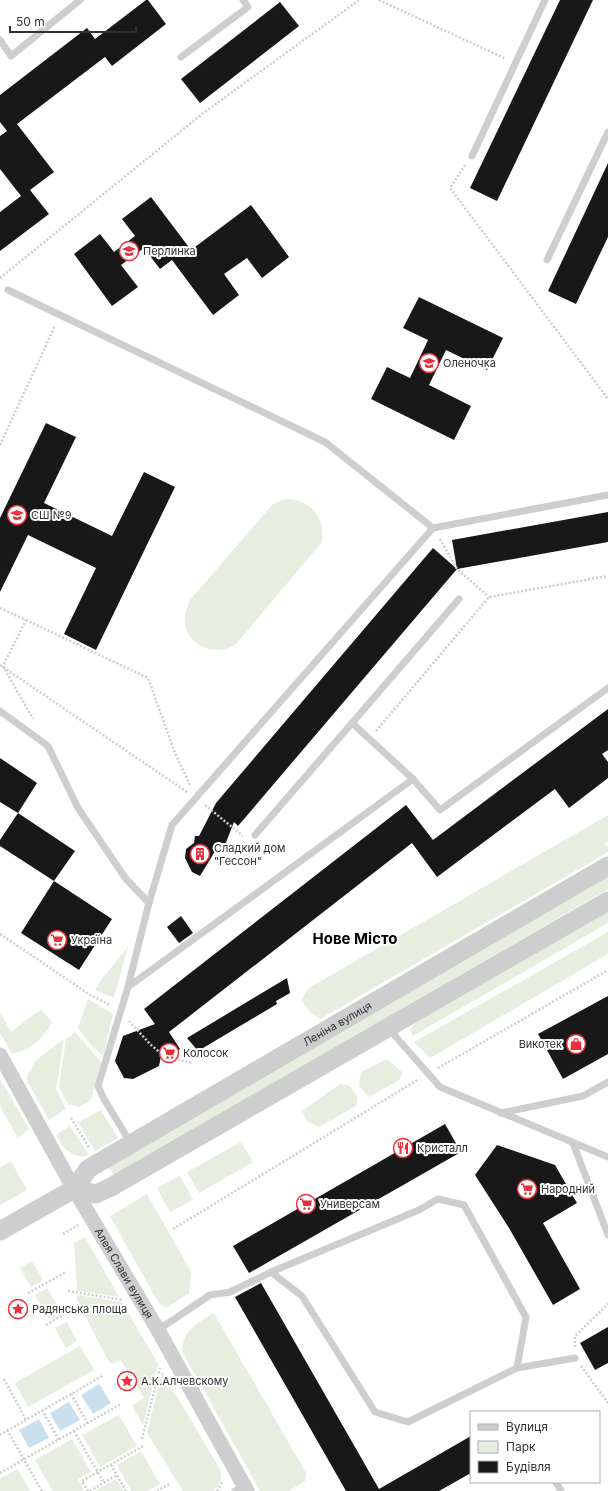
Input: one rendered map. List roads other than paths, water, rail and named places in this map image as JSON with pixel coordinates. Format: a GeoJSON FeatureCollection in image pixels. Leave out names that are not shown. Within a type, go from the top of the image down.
{"type":"FeatureCollection","features":[{"type":"Feature","properties":{"kind":"street","name":"Леніна вулиця"},"geometry":{"type":"LineString","coordinates":[[0,1230],[74,1189],[88,1169],[608,866]]}},
{"type":"Feature","properties":{"kind":"street"},"geometry":{"type":"LineString","coordinates":[[74,1189],[96,1194],[111,1187],[608,901]]}},
{"type":"Feature","properties":{"kind":"street","name":"Алея Слави вулиця"},"geometry":{"type":"LineString","coordinates":[[0,1055],[74,1189],[158,1330],[242,1489]]}},
{"type":"Feature","properties":{"kind":"lane"},"geometry":{"type":"LineString","coordinates":[[0,40],[11,56],[80,0]]}},
{"type":"Feature","properties":{"kind":"lane"},"geometry":{"type":"LineString","coordinates":[[181,57],[248,6],[243,0]]}},
{"type":"Feature","properties":{"kind":"lane"},"geometry":{"type":"LineString","coordinates":[[472,156],[545,0]]}},
{"type":"Feature","properties":{"kind":"lane"},"geometry":{"type":"LineString","coordinates":[[547,260],[608,132]]}},
{"type":"Feature","properties":{"kind":"lane"},"geometry":{"type":"LineString","coordinates":[[8,290],[325,442],[433,528]]}},
{"type":"Feature","properties":{"kind":"lane"},"geometry":{"type":"LineString","coordinates":[[132,1144],[104,1099],[98,1086],[128,987],[149,903],[172,825],[433,528],[608,495]]}},
{"type":"Feature","properties":{"kind":"lane"},"geometry":{"type":"LineString","coordinates":[[255,835],[459,599]]}},
{"type":"Feature","properties":{"kind":"lane"},"geometry":{"type":"LineString","coordinates":[[352,723],[413,779],[440,810],[608,688]]}},
{"type":"Feature","properties":{"kind":"lane"},"geometry":{"type":"LineString","coordinates":[[0,711],[48,746],[78,808],[126,879],[149,903]]}},
{"type":"Feature","properties":{"kind":"lane"},"geometry":{"type":"LineString","coordinates":[[128,987],[413,779]]}},
{"type":"Feature","properties":{"kind":"lane"},"geometry":{"type":"LineString","coordinates":[[388,1028],[440,1087],[608,1157]]}},
{"type":"Feature","properties":{"kind":"lane"},"geometry":{"type":"LineString","coordinates":[[501,1113],[583,1096],[608,1082]]}},
{"type":"Feature","properties":{"kind":"lane"},"geometry":{"type":"LineString","coordinates":[[573,1143],[608,1236]]}},
{"type":"Feature","properties":{"kind":"lane"},"geometry":{"type":"LineString","coordinates":[[158,1330],[210,1295],[230,1292],[271,1272],[419,1210],[438,1199],[464,1205],[526,1317],[517,1368]]}},
{"type":"Feature","properties":{"kind":"lane"},"geometry":{"type":"LineString","coordinates":[[271,1272],[302,1296],[375,1412],[408,1422],[517,1368],[575,1358]]}},
{"type":"Feature","properties":{"kind":"water"},"geometry":{"type":"Polygon","coordinates":[[[99,1384],[111,1403],[93,1414],[81,1395],[99,1384]]]}},
{"type":"Feature","properties":{"kind":"water"},"geometry":{"type":"Polygon","coordinates":[[[69,1402],[80,1420],[60,1431],[50,1413],[69,1402]]]}},
{"type":"Feature","properties":{"kind":"water"},"geometry":{"type":"Polygon","coordinates":[[[39,1419],[49,1438],[29,1448],[19,1430],[39,1419]]]}},
{"type":"Feature","properties":{"kind":"place","name":"Перлинка"},"geometry":{"type":"Point","coordinates":[129,251]}},
{"type":"Feature","properties":{"kind":"place","name":"Оленочка"},"geometry":{"type":"Point","coordinates":[429,363]}},
{"type":"Feature","properties":{"kind":"place","name":"СШ №9"},"geometry":{"type":"Point","coordinates":[17,515]}},
{"type":"Feature","properties":{"kind":"place","name":"Сладкий дом \"Гессон\""},"geometry":{"type":"Point","coordinates":[200,854]}},
{"type":"Feature","properties":{"kind":"place","name":"Україна"},"geometry":{"type":"Point","coordinates":[57,940]}},
{"type":"Feature","properties":{"kind":"place","name":"Викотек"},"geometry":{"type":"Point","coordinates":[576,1044]}},
{"type":"Feature","properties":{"kind":"place","name":"Колосок"},"geometry":{"type":"Point","coordinates":[169,1053]}},
{"type":"Feature","properties":{"kind":"place","name":"Кристалл"},"geometry":{"type":"Point","coordinates":[403,1148]}},
{"type":"Feature","properties":{"kind":"place","name":"Народний"},"geometry":{"type":"Point","coordinates":[527,1189]}},
{"type":"Feature","properties":{"kind":"place","name":"Универсам"},"geometry":{"type":"Point","coordinates":[306,1204]}},
{"type":"Feature","properties":{"kind":"place","name":"Радянська площа"},"geometry":{"type":"Point","coordinates":[18,1309]}},
{"type":"Feature","properties":{"kind":"place","name":"А.К.Алчевскому"},"geometry":{"type":"Point","coordinates":[127,1381]}},
{"type":"Feature","properties":{"kind":"district","name":"Нове Місто"},"geometry":{"type":"Point","coordinates":[355,939]}}]}
